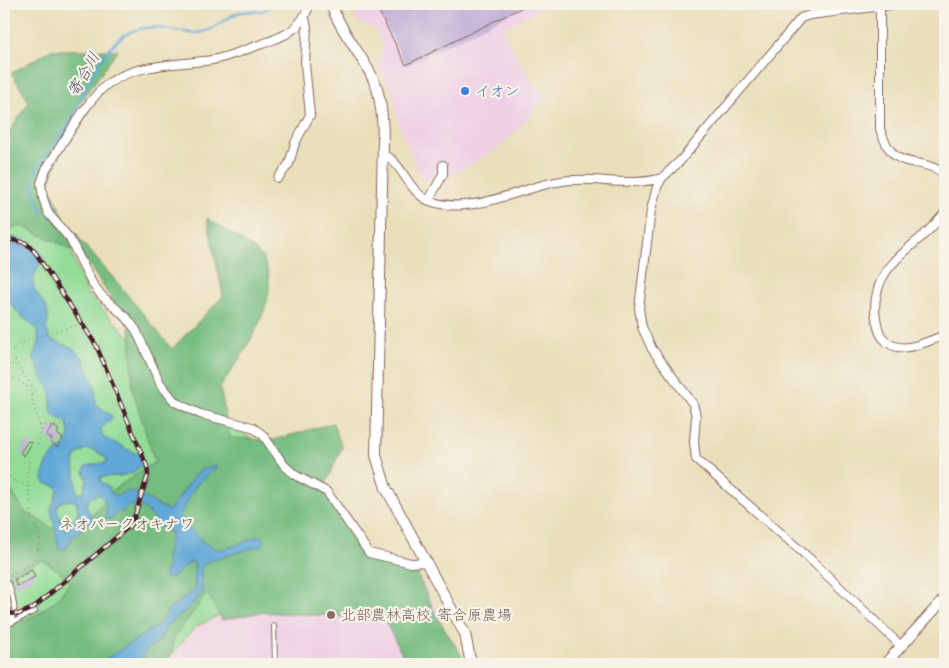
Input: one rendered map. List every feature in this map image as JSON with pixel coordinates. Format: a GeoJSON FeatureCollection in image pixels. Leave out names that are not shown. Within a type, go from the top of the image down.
{"type":"FeatureCollection","features":[{"type":"Feature","properties":{"kind":"street"},"geometry":{"type":"LineString","coordinates":[[310,4],[305,18],[291,32],[280,38],[228,56],[144,68],[124,74],[108,84],[96,94],[46,170],[41,183],[42,198],[48,213],[70,239],[92,283],[101,295],[127,318],[136,330],[160,382],[175,402],[200,414],[252,427],[264,435],[290,470],[327,492],[369,553],[419,564],[428,562]]}},
{"type":"Feature","properties":{"kind":"street"},"geometry":{"type":"LineString","coordinates":[[331,4],[377,89],[381,105],[382,154],[376,455],[386,488],[428,562],[465,634],[471,664]]}},
{"type":"Feature","properties":{"kind":"street"},"geometry":{"type":"LineString","coordinates":[[898,4],[810,15],[801,18],[681,160],[662,178],[651,210],[639,308],[642,327],[652,348],[692,404],[696,416],[694,442],[696,459],[809,558],[901,646]]}},
{"type":"Feature","properties":{"kind":"street"},"geometry":{"type":"LineString","coordinates":[[880,5],[880,129],[892,154],[900,160],[933,167],[945,174]]}},
{"type":"Feature","properties":{"kind":"street"},"geometry":{"type":"LineString","coordinates":[[278,178],[289,164],[295,143],[310,116],[305,64],[307,27],[305,18]]}},
{"type":"Feature","properties":{"kind":"street"},"geometry":{"type":"LineString","coordinates":[[382,154],[391,159],[406,182],[429,200],[441,204],[487,202],[555,182],[582,180],[644,183],[662,178]]}},
{"type":"Feature","properties":{"kind":"street"},"geometry":{"type":"LineString","coordinates":[[429,200],[443,174],[443,165]]}},
{"type":"Feature","properties":{"kind":"street"},"geometry":{"type":"LineString","coordinates":[[945,212],[890,265],[881,279],[875,296],[876,319],[881,335],[889,344],[897,348],[911,348],[945,335]]}},
{"type":"Feature","properties":{"kind":"street"},"geometry":{"type":"LineString","coordinates":[[885,664],[945,598]]}},
{"type":"Feature","properties":{"kind":"lane"},"geometry":{"type":"LineString","coordinates":[[9,584],[14,604],[11,623]]}},
{"type":"Feature","properties":{"kind":"lane"},"geometry":{"type":"LineString","coordinates":[[4,631],[11,623],[35,611]]}},
{"type":"Feature","properties":{"kind":"lane"},"geometry":{"type":"LineString","coordinates":[[274,626],[274,664]]}},
{"type":"Feature","properties":{"kind":"path"},"geometry":{"type":"LineString","coordinates":[[31,396],[34,391],[12,355],[13,347],[34,337],[79,325]]}},
{"type":"Feature","properties":{"kind":"path"},"geometry":{"type":"LineString","coordinates":[[4,370],[16,362]]}},
{"type":"Feature","properties":{"kind":"path"},"geometry":{"type":"LineString","coordinates":[[4,378],[16,379],[27,387],[41,430],[39,442],[30,457],[28,485],[32,519],[40,537],[38,549],[32,563],[10,576],[9,584]]}},
{"type":"Feature","properties":{"kind":"path"},"geometry":{"type":"LineString","coordinates":[[39,426],[53,424],[62,427],[74,425]]}},
{"type":"Feature","properties":{"kind":"path"},"geometry":{"type":"LineString","coordinates":[[4,468],[14,482],[28,485]]}},
{"type":"Feature","properties":{"kind":"shaded area","name":"イオン"},"geometry":{"type":"Polygon","coordinates":[[[350,4],[551,4],[503,28],[515,53],[545,99],[503,145],[448,178],[422,178],[397,119],[394,98],[378,64],[383,47],[375,28],[358,22],[350,4]]]}},
{"type":"Feature","properties":{"kind":"shaded area","name":"北部農林高校 寄合原農場"},"geometry":{"type":"Polygon","coordinates":[[[377,559],[420,576],[453,645],[455,664],[166,664],[196,628],[294,580],[377,559]]]}},
{"type":"Feature","properties":{"kind":"green space"},"geometry":{"type":"Polygon","coordinates":[[[51,50],[118,50],[78,105],[49,185],[68,226],[172,349],[223,296],[207,218],[244,242],[261,256],[268,272],[269,288],[265,306],[249,342],[220,388],[230,438],[274,440],[333,423],[342,447],[325,486],[364,554],[414,567],[436,615],[463,658],[462,664],[407,664],[384,619],[262,612],[222,620],[207,593],[174,638],[169,664],[4,664],[4,637],[13,625],[35,615],[57,600],[70,582],[58,570],[42,560],[7,575],[4,591],[4,480],[25,512],[71,539],[113,490],[155,462],[133,391],[130,327],[82,254],[22,226],[4,229],[4,140],[29,102],[12,73],[51,50]]]}},
{"type":"Feature","properties":{"kind":"green space","name":"ネオパークオキナワ"},"geometry":{"type":"Polygon","coordinates":[[[4,190],[46,220],[71,251],[87,293],[138,346],[226,424],[253,439],[294,578],[195,627],[164,664],[4,664],[4,190]]]}},
{"type":"Feature","properties":{"kind":"water"},"geometry":{"type":"Polygon","coordinates":[[[4,234],[27,242],[41,254],[44,260],[40,264],[33,280],[34,287],[47,311],[46,329],[50,339],[72,348],[83,358],[95,387],[96,404],[113,417],[101,429],[103,437],[139,455],[143,464],[129,474],[100,477],[101,482],[108,486],[113,495],[132,492],[160,507],[170,510],[194,476],[201,470],[216,465],[216,468],[196,485],[180,516],[199,538],[211,547],[218,549],[224,549],[260,536],[265,540],[263,545],[206,562],[201,568],[202,593],[188,609],[166,626],[160,640],[146,650],[141,664],[135,659],[124,664],[98,664],[152,629],[161,622],[168,610],[195,590],[194,561],[186,565],[177,574],[165,578],[166,557],[172,533],[148,512],[135,505],[129,506],[123,512],[119,511],[111,519],[106,519],[106,503],[99,494],[90,498],[86,506],[93,519],[73,537],[65,550],[59,549],[51,509],[58,490],[55,486],[45,483],[43,479],[49,460],[65,446],[69,437],[69,431],[66,422],[54,416],[51,410],[51,391],[40,374],[33,356],[39,343],[37,329],[17,312],[4,293],[4,234]],[[87,449],[77,454],[74,463],[77,494],[83,492],[87,480],[84,472],[86,466],[107,462],[106,458],[96,451],[87,449]],[[68,500],[59,503],[57,508],[64,529],[71,527],[78,508],[76,501],[68,500]]]}},
{"type":"Feature","properties":{"kind":"building"},"geometry":{"type":"Polygon","coordinates":[[[375,4],[529,4],[406,65],[375,4]]]}},
{"type":"Feature","properties":{"kind":"building"},"geometry":{"type":"Polygon","coordinates":[[[53,426],[59,430],[57,434],[63,438],[57,447],[50,442],[52,439],[46,435],[53,426]]]}},
{"type":"Feature","properties":{"kind":"building"},"geometry":{"type":"Polygon","coordinates":[[[28,441],[32,443],[24,456],[20,453],[28,441]]]}},
{"type":"Feature","properties":{"kind":"building"},"geometry":{"type":"Polygon","coordinates":[[[32,570],[35,577],[17,586],[14,580],[32,570]]]}},
{"type":"Feature","properties":{"kind":"waterway","name":"寄合川"},"geometry":{"type":"LineString","coordinates":[[43,213],[36,199],[34,189],[34,178],[38,166],[69,123],[101,60],[119,39],[130,32],[148,28],[188,33],[203,32],[214,28],[238,13],[265,10],[273,4]]}},
{"type":"Feature","properties":{"kind":"railway"},"geometry":{"type":"LineString","coordinates":[[4,238],[26,243],[35,252],[96,345],[147,466],[148,475],[132,524],[33,608],[19,614],[4,613]]}},
{"type":"Feature","properties":{"kind":"place","name":"イオン"},"geometry":{"type":"Point","coordinates":[465,91]}},
{"type":"Feature","properties":{"kind":"place","name":"北部農林高校 寄合原農場"},"geometry":{"type":"Point","coordinates":[331,615]}}]}
